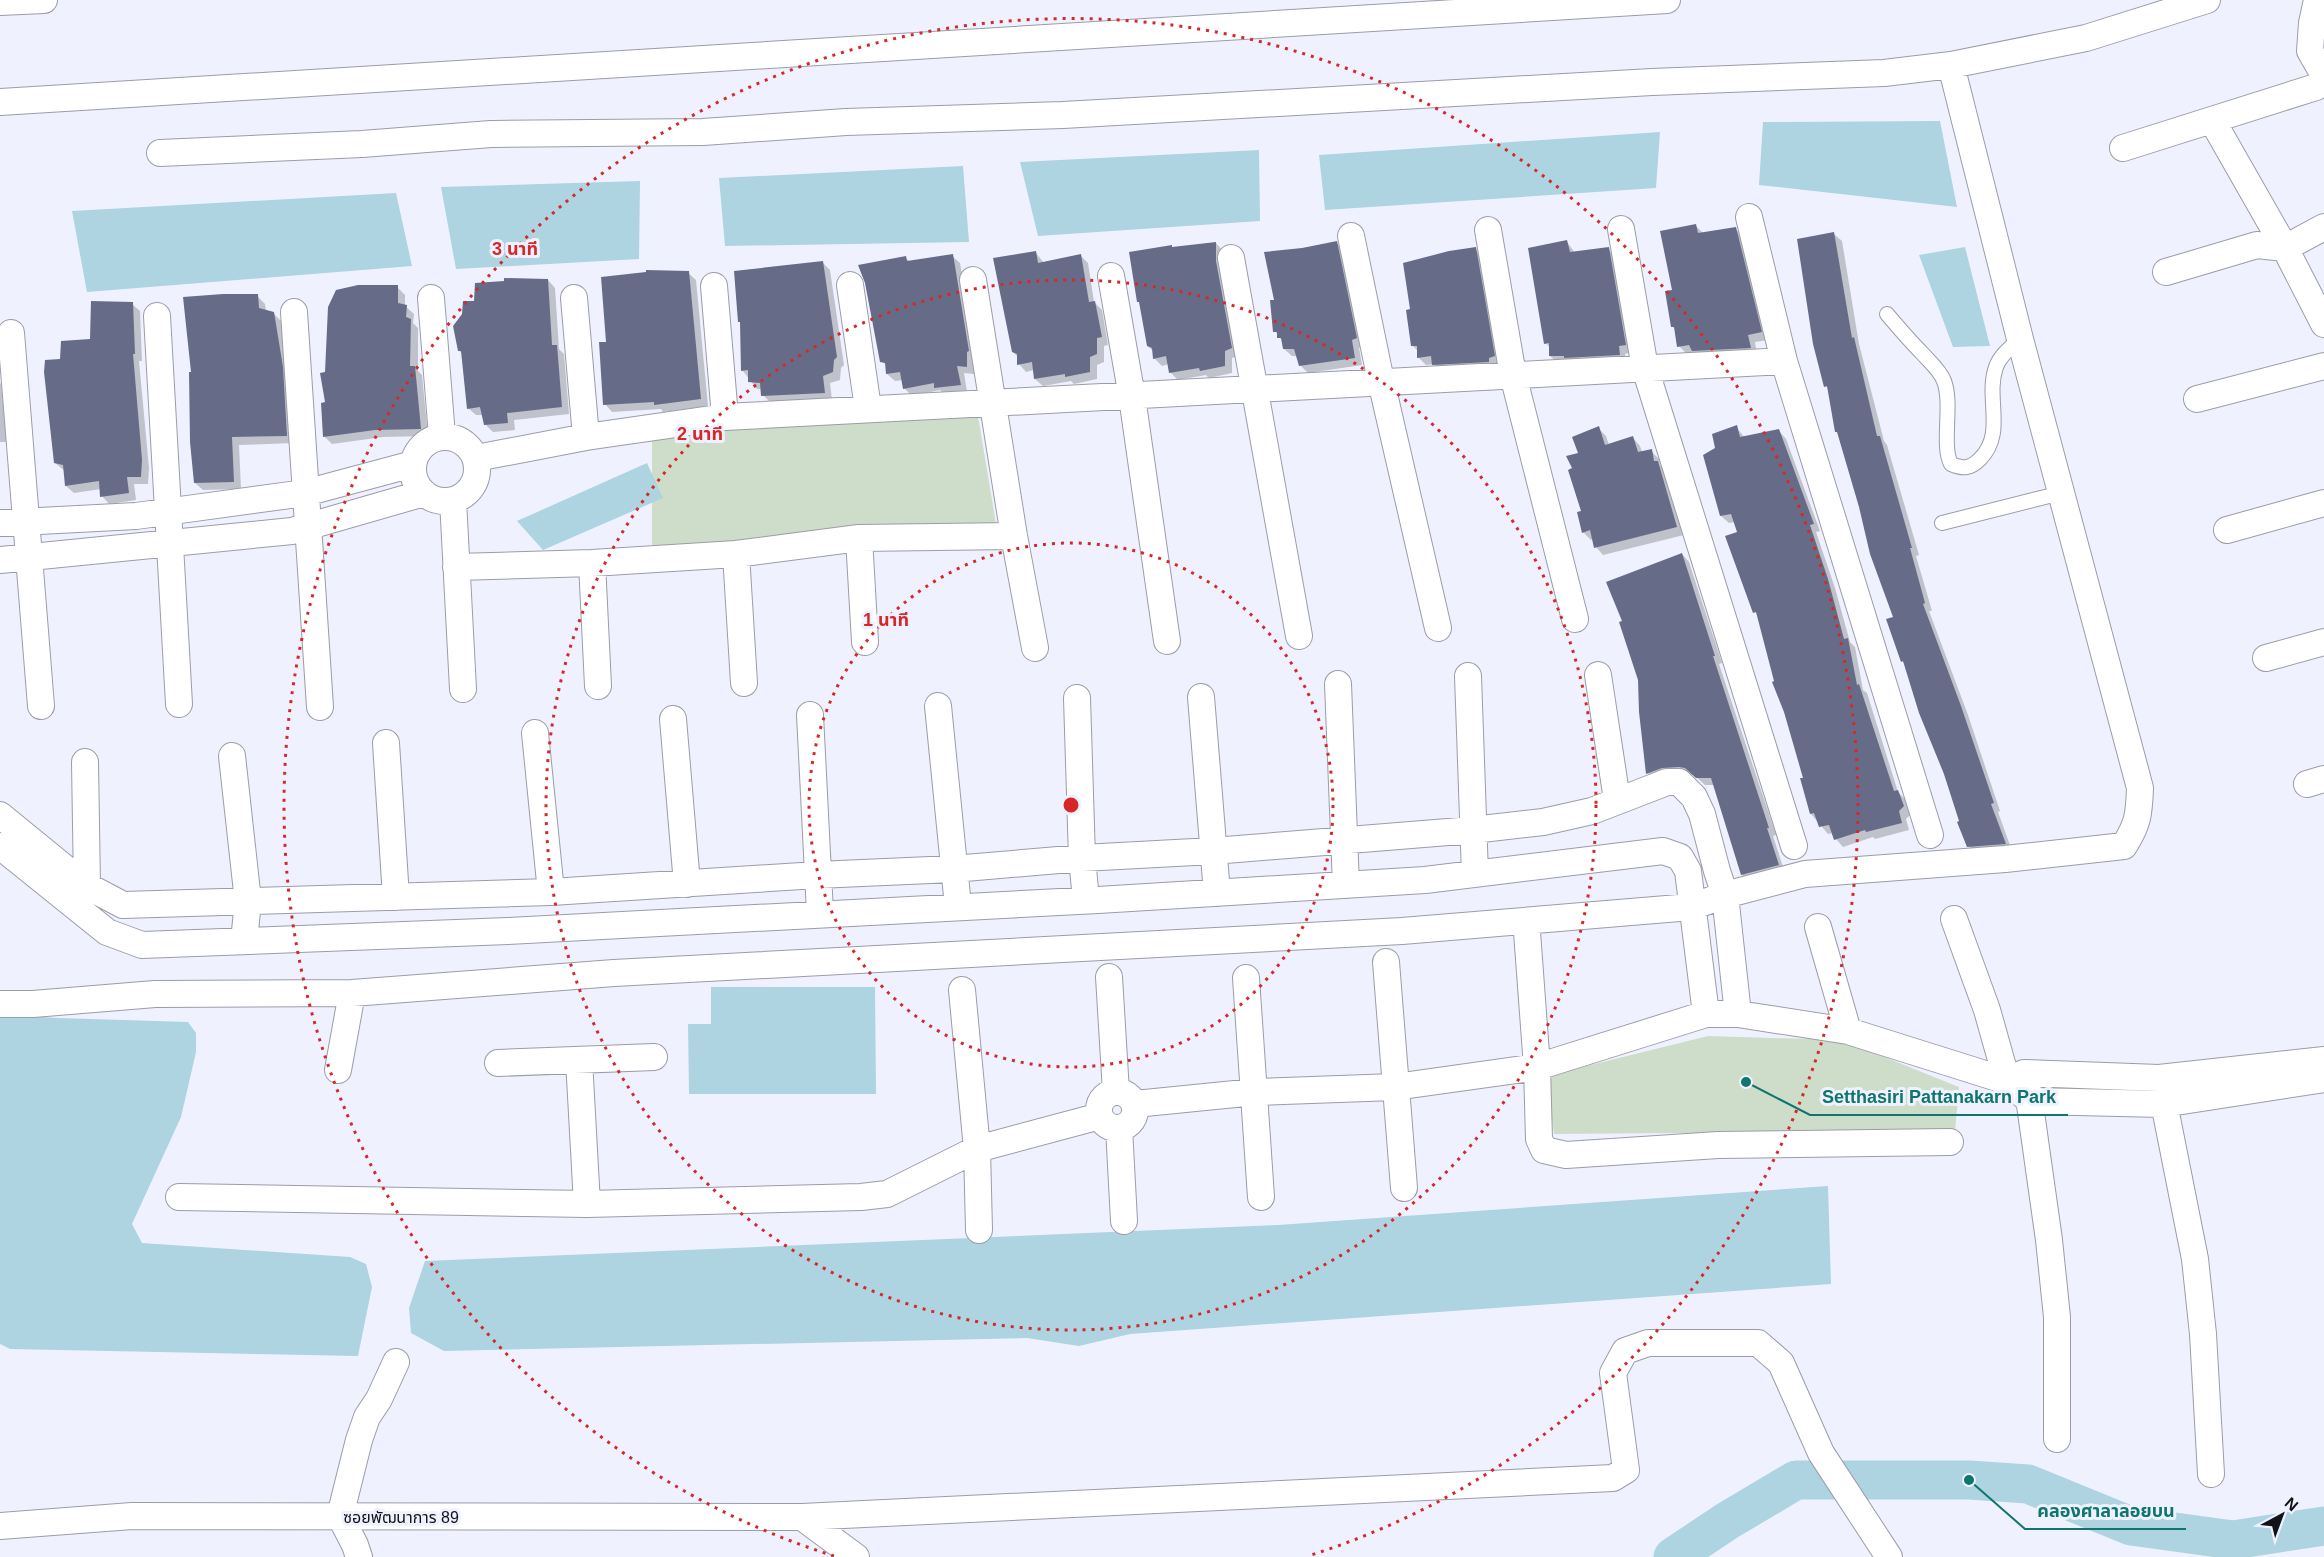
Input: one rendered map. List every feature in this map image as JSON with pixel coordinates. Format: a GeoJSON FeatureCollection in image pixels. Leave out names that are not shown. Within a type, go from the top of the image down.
{"type":"FeatureCollection","features":[{"type":"Feature","properties":{"kind":"street"},"geometry":{"type":"LineString","coordinates":[[0,2],[44,0]]}},
{"type":"Feature","properties":{"kind":"street"},"geometry":{"type":"LineString","coordinates":[[0,102],[1667,0]]}},
{"type":"Feature","properties":{"kind":"street"},"geometry":{"type":"LineString","coordinates":[[160,153],[362,144],[491,134],[703,132],[846,122],[1063,115],[1652,82],[1884,73],[1951,65],[2086,38],[2207,0]]}},
{"type":"Feature","properties":{"kind":"street"},"geometry":{"type":"LineString","coordinates":[[2122,148],[2212,120],[2320,81],[2310,51],[2312,23],[2317,0]]}},
{"type":"Feature","properties":{"kind":"street"},"geometry":{"type":"LineString","coordinates":[[0,1004],[33,1004],[155,994],[352,993],[614,973],[1402,931],[1691,907],[1725,895],[1805,874],[2005,859],[2124,846],[2135,828],[2139,811],[2140,789],[2020,339],[1951,65]]}},
{"type":"Feature","properties":{"kind":"street"},"geometry":{"type":"LineString","coordinates":[[2212,120],[2285,249],[2324,324]]}},
{"type":"Feature","properties":{"kind":"street"},"geometry":{"type":"LineString","coordinates":[[1749,217],[1784,361],[1930,835]]}},
{"type":"Feature","properties":{"kind":"street"},"geometry":{"type":"LineString","coordinates":[[2166,272],[2257,245],[2285,249],[2324,227]]}},
{"type":"Feature","properties":{"kind":"street"},"geometry":{"type":"LineString","coordinates":[[1621,229],[1645,368],[1794,846]]}},
{"type":"Feature","properties":{"kind":"street"},"geometry":{"type":"LineString","coordinates":[[1488,230],[1513,375],[1575,619]]}},
{"type":"Feature","properties":{"kind":"street"},"geometry":{"type":"LineString","coordinates":[[1351,236],[1381,381],[1438,628]]}},
{"type":"Feature","properties":{"kind":"street"},"geometry":{"type":"LineString","coordinates":[[1231,258],[1299,636]]}},
{"type":"Feature","properties":{"kind":"street"},"geometry":{"type":"LineString","coordinates":[[1111,276],[1132,397],[1167,641]]}},
{"type":"Feature","properties":{"kind":"street"},"geometry":{"type":"LineString","coordinates":[[974,280],[1014,536],[1035,648]]}},
{"type":"Feature","properties":{"kind":"street"},"geometry":{"type":"LineString","coordinates":[[850,285],[868,408]]}},
{"type":"Feature","properties":{"kind":"street"},"geometry":{"type":"LineString","coordinates":[[714,286],[725,417]]}},
{"type":"Feature","properties":{"kind":"street"},"geometry":{"type":"LineString","coordinates":[[431,298],[442,436]]}},
{"type":"Feature","properties":{"kind":"street"},"geometry":{"type":"LineString","coordinates":[[574,298],[586,437]]}},
{"type":"Feature","properties":{"kind":"street"},"geometry":{"type":"LineString","coordinates":[[294,312],[320,707]]}},
{"type":"Feature","properties":{"kind":"street"},"geometry":{"type":"LineString","coordinates":[[158,316],[179,704]]}},
{"type":"Feature","properties":{"kind":"street"},"geometry":{"type":"LineString","coordinates":[[11,333],[10,460],[28,522],[41,706]]}},
{"type":"Feature","properties":{"kind":"street"},"geometry":{"type":"LineString","coordinates":[[476,458],[586,437],[725,417],[1784,361]]}},
{"type":"Feature","properties":{"kind":"street"},"geometry":{"type":"LineString","coordinates":[[2197,399],[2324,366]]}},
{"type":"Feature","properties":{"kind":"street"},"geometry":{"type":"LineString","coordinates":[[442,436],[462,441],[476,458],[476,479],[471,488],[453,500],[443,501],[424,493],[413,474],[416,454],[423,445],[442,436]]}},
{"type":"Feature","properties":{"kind":"street"},"geometry":{"type":"LineString","coordinates":[[0,523],[136,516],[305,494],[413,464]]}},
{"type":"Feature","properties":{"kind":"street"},"geometry":{"type":"LineString","coordinates":[[0,560],[292,531],[424,493]]}},
{"type":"Feature","properties":{"kind":"street"},"geometry":{"type":"LineString","coordinates":[[453,500],[463,689]]}},
{"type":"Feature","properties":{"kind":"street"},"geometry":{"type":"LineString","coordinates":[[2227,530],[2324,503]]}},
{"type":"Feature","properties":{"kind":"street"},"geometry":{"type":"LineString","coordinates":[[456,567],[592,563],[736,554],[859,538],[1014,536]]}},
{"type":"Feature","properties":{"kind":"street"},"geometry":{"type":"LineString","coordinates":[[859,538],[864,642]]}},
{"type":"Feature","properties":{"kind":"street"},"geometry":{"type":"LineString","coordinates":[[736,554],[744,683]]}},
{"type":"Feature","properties":{"kind":"street"},"geometry":{"type":"LineString","coordinates":[[592,563],[598,686]]}},
{"type":"Feature","properties":{"kind":"street"},"geometry":{"type":"LineString","coordinates":[[2266,658],[2324,642]]}},
{"type":"Feature","properties":{"kind":"street"},"geometry":{"type":"LineString","coordinates":[[1598,675],[1617,800]]}},
{"type":"Feature","properties":{"kind":"street"},"geometry":{"type":"LineString","coordinates":[[1468,676],[1475,874]]}},
{"type":"Feature","properties":{"kind":"street"},"geometry":{"type":"LineString","coordinates":[[1338,684],[1346,885]]}},
{"type":"Feature","properties":{"kind":"street"},"geometry":{"type":"LineString","coordinates":[[1201,697],[1217,893]]}},
{"type":"Feature","properties":{"kind":"street"},"geometry":{"type":"LineString","coordinates":[[1077,698],[1082,858],[1086,900]]}},
{"type":"Feature","properties":{"kind":"street"},"geometry":{"type":"LineString","coordinates":[[938,706],[958,906]]}},
{"type":"Feature","properties":{"kind":"street"},"geometry":{"type":"LineString","coordinates":[[810,715],[820,913]]}},
{"type":"Feature","properties":{"kind":"street"},"geometry":{"type":"LineString","coordinates":[[673,719],[687,884]]}},
{"type":"Feature","properties":{"kind":"street"},"geometry":{"type":"LineString","coordinates":[[535,733],[551,892]]}},
{"type":"Feature","properties":{"kind":"street"},"geometry":{"type":"LineString","coordinates":[[386,743],[396,897]]}},
{"type":"Feature","properties":{"kind":"street"},"geometry":{"type":"LineString","coordinates":[[232,756],[248,901],[244,941]]}},
{"type":"Feature","properties":{"kind":"street"},"geometry":{"type":"LineString","coordinates":[[84,762],[87,886]]}},
{"type":"Feature","properties":{"kind":"street"},"geometry":{"type":"LineString","coordinates":[[0,815],[87,886],[123,905],[551,892],[953,869],[1082,858],[1213,851],[1473,830],[1543,822],[1592,811],[1667,782],[1679,782],[1694,797],[1702,814],[1725,895],[1738,1014]]}},
{"type":"Feature","properties":{"kind":"street"},"geometry":{"type":"LineString","coordinates":[[0,846],[107,932],[142,945],[508,931],[1217,893],[1425,880],[1663,851],[1680,857],[1688,871],[1706,1014]]}},
{"type":"Feature","properties":{"kind":"street"},"geometry":{"type":"LineString","coordinates":[[1954,919],[1987,1010],[2015,1077],[2030,1101],[2057,1317],[2057,1439]]}},
{"type":"Feature","properties":{"kind":"street"},"geometry":{"type":"LineString","coordinates":[[1818,927],[1848,1031]]}},
{"type":"Feature","properties":{"kind":"street"},"geometry":{"type":"LineString","coordinates":[[1527,932],[1538,1067],[1539,1139],[1544,1149],[1566,1155],[1718,1145],[1950,1142]]}},
{"type":"Feature","properties":{"kind":"street"},"geometry":{"type":"LineString","coordinates":[[1386,963],[1404,1188]]}},
{"type":"Feature","properties":{"kind":"street"},"geometry":{"type":"LineString","coordinates":[[179,1197],[587,1204],[861,1197],[887,1194],[977,1149],[1110,1122],[1127,1126],[1133,1120],[1136,1112],[1125,1098],[1109,977]]}},
{"type":"Feature","properties":{"kind":"street"},"geometry":{"type":"LineString","coordinates":[[1246,978],[1261,1197]]}},
{"type":"Feature","properties":{"kind":"street"},"geometry":{"type":"LineString","coordinates":[[962,990],[977,1149],[979,1230]]}},
{"type":"Feature","properties":{"kind":"street"},"geometry":{"type":"LineString","coordinates":[[338,1070],[352,993]]}},
{"type":"Feature","properties":{"kind":"street"},"geometry":{"type":"LineString","coordinates":[[1125,1098],[1395,1087],[1538,1067],[1706,1014],[1738,1014],[1848,1031],[2015,1077],[2158,1078],[2324,1060]]}},
{"type":"Feature","properties":{"kind":"street"},"geometry":{"type":"LineString","coordinates":[[498,1063],[654,1057]]}},
{"type":"Feature","properties":{"kind":"street"},"geometry":{"type":"LineString","coordinates":[[579,1060],[587,1204]]}},
{"type":"Feature","properties":{"kind":"street"},"geometry":{"type":"LineString","coordinates":[[2158,1078],[2195,1259],[2203,1334],[2211,1474]]}},
{"type":"Feature","properties":{"kind":"street"},"geometry":{"type":"LineString","coordinates":[[2030,1101],[2163,1104],[2324,1079]]}},
{"type":"Feature","properties":{"kind":"street"},"geometry":{"type":"LineString","coordinates":[[1110,1122],[1124,1221]]}},
{"type":"Feature","properties":{"kind":"street","name":"ซอยพัฒนาการ 89"},"geometry":{"type":"LineString","coordinates":[[0,1526],[132,1516],[802,1517],[1613,1478],[1626,1470],[1613,1373],[1625,1351],[1648,1343],[1758,1343],[1780,1363],[1821,1453],[1888,1557]]}},
{"type":"Feature","properties":{"kind":"street"},"geometry":{"type":"LineString","coordinates":[[359,1557],[340,1516],[358,1440],[367,1417],[379,1399],[396,1362]]}},
{"type":"Feature","properties":{"kind":"street"},"geometry":{"type":"LineString","coordinates":[[802,1517],[856,1557]]}},
{"type":"Feature","properties":{"kind":"lane"},"geometry":{"type":"LineString","coordinates":[[1887,314],[1935,367],[1944,381],[1947,395],[1946,456],[1951,464],[1962,468],[1973,466],[1986,453],[1993,440],[1996,365],[2020,339]]}},
{"type":"Feature","properties":{"kind":"lane"},"geometry":{"type":"LineString","coordinates":[[1942,522],[2061,493]]}},
{"type":"Feature","properties":{"kind":"green space"},"geometry":{"type":"Polygon","coordinates":[[[976,404],[998,536],[652,553],[652,428],[976,404]]]}},
{"type":"Feature","properties":{"kind":"green space"},"geometry":{"type":"Polygon","coordinates":[[[1708,1036],[1842,1040],[1959,1087],[1955,1131],[1554,1134],[1546,1076],[1708,1036]]]}},
{"type":"Feature","properties":{"kind":"water"},"geometry":{"type":"Polygon","coordinates":[[[1940,121],[1957,207],[1759,185],[1763,122],[1940,121]]]}},
{"type":"Feature","properties":{"kind":"water"},"geometry":{"type":"Polygon","coordinates":[[[1660,132],[1656,188],[1325,210],[1319,155],[1660,132]]]}},
{"type":"Feature","properties":{"kind":"water"},"geometry":{"type":"Polygon","coordinates":[[[1259,150],[1260,221],[1038,236],[1020,162],[1259,150]]]}},
{"type":"Feature","properties":{"kind":"water"},"geometry":{"type":"Polygon","coordinates":[[[963,166],[969,242],[725,246],[719,178],[963,166]]]}},
{"type":"Feature","properties":{"kind":"water"},"geometry":{"type":"Polygon","coordinates":[[[640,181],[639,259],[456,269],[441,187],[640,181]]]}},
{"type":"Feature","properties":{"kind":"water"},"geometry":{"type":"Polygon","coordinates":[[[396,193],[412,266],[87,292],[72,211],[396,193]]]}},
{"type":"Feature","properties":{"kind":"water"},"geometry":{"type":"Polygon","coordinates":[[[1965,247],[1990,346],[1953,347],[1919,255],[1965,247]]]}},
{"type":"Feature","properties":{"kind":"water"},"geometry":{"type":"Polygon","coordinates":[[[647,463],[663,498],[543,550],[517,521],[647,463]]]}},
{"type":"Feature","properties":{"kind":"water"},"geometry":{"type":"Polygon","coordinates":[[[711,987],[875,987],[876,1094],[689,1094],[688,1024],[711,1024],[711,987]]]}},
{"type":"Feature","properties":{"kind":"water"},"geometry":{"type":"Polygon","coordinates":[[[0,1012],[8,1015],[59,1018],[188,1022],[196,1033],[196,1052],[181,1117],[132,1224],[142,1243],[350,1257],[366,1264],[372,1287],[358,1356],[10,1349],[0,1344],[0,1012]]]}},
{"type":"Feature","properties":{"kind":"water"},"geometry":{"type":"Polygon","coordinates":[[[1828,1186],[1831,1284],[1130,1334],[1079,1346],[1027,1338],[444,1351],[411,1333],[409,1308],[425,1261],[1278,1225],[1828,1186]]]}},
{"type":"Feature","properties":{"kind":"building"},"geometry":{"type":"Polygon","coordinates":[[[1696,224],[1698,233],[1736,227],[1762,332],[1748,335],[1751,348],[1692,351],[1689,345],[1677,347],[1665,291],[1672,290],[1660,231],[1696,224]]]}},
{"type":"Feature","properties":{"kind":"building"},"geometry":{"type":"Polygon","coordinates":[[[1834,232],[1852,338],[1854,337],[1877,436],[1880,436],[1912,548],[1910,548],[1925,603],[1923,604],[1961,706],[1994,803],[1991,804],[2006,844],[1967,847],[1957,822],[1959,821],[1944,774],[1919,713],[1903,661],[1901,662],[1886,619],[1893,617],[1870,554],[1859,507],[1837,432],[1835,432],[1827,386],[1824,387],[1813,344],[1797,239],[1834,232]]]}},
{"type":"Feature","properties":{"kind":"building"},"geometry":{"type":"Polygon","coordinates":[[[1567,240],[1570,252],[1609,247],[1626,345],[1619,346],[1620,355],[1564,358],[1564,356],[1549,356],[1549,343],[1544,344],[1528,248],[1567,240]]]}},
{"type":"Feature","properties":{"kind":"building"},"geometry":{"type":"Polygon","coordinates":[[[1337,241],[1357,338],[1352,340],[1355,358],[1299,366],[1294,349],[1283,349],[1281,338],[1277,338],[1277,332],[1273,332],[1270,300],[1274,300],[1264,252],[1337,241]]]}},
{"type":"Feature","properties":{"kind":"building"},"geometry":{"type":"Polygon","coordinates":[[[1216,242],[1216,261],[1232,348],[1225,351],[1225,366],[1200,371],[1199,368],[1169,373],[1166,356],[1153,359],[1152,348],[1147,346],[1129,252],[1172,245],[1172,247],[1216,242]]]}},
{"type":"Feature","properties":{"kind":"building"},"geometry":{"type":"Polygon","coordinates":[[[1476,247],[1495,356],[1489,358],[1489,362],[1432,365],[1431,356],[1417,358],[1417,346],[1411,346],[1406,310],[1410,309],[1403,263],[1449,251],[1476,247]]]}},
{"type":"Feature","properties":{"kind":"building"},"geometry":{"type":"Polygon","coordinates":[[[1036,251],[1038,263],[1081,254],[1089,302],[1095,301],[1102,337],[1097,338],[1097,354],[1090,357],[1090,372],[1065,377],[1065,374],[1034,379],[1032,362],[1017,365],[1017,354],[1012,352],[993,258],[1036,251]]]}},
{"type":"Feature","properties":{"kind":"building"},"geometry":{"type":"Polygon","coordinates":[[[953,254],[969,351],[967,352],[967,367],[957,366],[961,385],[934,388],[934,383],[903,389],[900,372],[886,374],[885,363],[880,362],[865,283],[858,265],[906,256],[907,261],[953,254]]]}},
{"type":"Feature","properties":{"kind":"building"},"geometry":{"type":"Polygon","coordinates":[[[823,261],[837,357],[834,360],[833,372],[823,376],[825,393],[761,396],[760,383],[748,382],[748,370],[741,371],[740,322],[738,322],[734,271],[823,261]]]}},
{"type":"Feature","properties":{"kind":"building"},"geometry":{"type":"Polygon","coordinates":[[[646,270],[689,271],[701,399],[654,405],[654,402],[603,405],[599,342],[606,342],[601,277],[646,272],[646,270]]]}},
{"type":"Feature","properties":{"kind":"building"},"geometry":{"type":"Polygon","coordinates":[[[504,278],[548,279],[552,345],[557,345],[562,407],[507,413],[508,423],[484,425],[480,407],[467,409],[461,351],[458,351],[453,326],[462,314],[463,301],[474,301],[475,283],[504,281],[504,278]]]}},
{"type":"Feature","properties":{"kind":"building"},"geometry":{"type":"Polygon","coordinates":[[[358,285],[398,285],[398,303],[407,305],[406,317],[411,319],[410,366],[415,366],[421,429],[375,430],[323,437],[321,403],[325,402],[320,373],[325,372],[328,307],[336,290],[358,285]]]}},
{"type":"Feature","properties":{"kind":"building"},"geometry":{"type":"Polygon","coordinates":[[[258,294],[259,308],[274,312],[283,367],[287,436],[232,437],[234,482],[194,483],[190,442],[189,372],[191,372],[183,297],[258,294]]]}},
{"type":"Feature","properties":{"kind":"building"},"geometry":{"type":"Polygon","coordinates":[[[91,301],[133,302],[135,354],[133,354],[142,460],[141,477],[127,477],[129,493],[100,497],[99,481],[65,486],[63,465],[54,463],[44,372],[45,360],[60,359],[61,341],[90,339],[91,301]]]}},
{"type":"Feature","properties":{"kind":"building"},"geometry":{"type":"Polygon","coordinates":[[[1737,425],[1740,437],[1779,429],[1814,524],[1810,525],[1828,579],[1844,639],[1848,638],[1857,685],[1859,684],[1894,791],[1898,790],[1904,806],[1899,811],[1902,823],[1866,832],[1865,830],[1834,840],[1829,825],[1819,827],[1814,813],[1810,814],[1800,778],[1803,778],[1784,712],[1772,682],[1774,681],[1756,612],[1753,613],[1725,536],[1737,532],[1731,514],[1720,516],[1703,455],[1715,448],[1712,434],[1737,425]]]}},
{"type":"Feature","properties":{"kind":"building"},"geometry":{"type":"Polygon","coordinates":[[[1599,426],[1605,445],[1633,436],[1638,452],[1652,449],[1654,461],[1658,461],[1677,527],[1594,548],[1590,530],[1582,533],[1577,512],[1581,511],[1568,470],[1572,468],[1566,456],[1578,453],[1572,437],[1599,426]]]}},
{"type":"Feature","properties":{"kind":"building"},"geometry":{"type":"Polygon","coordinates":[[[1682,553],[1779,865],[1741,875],[1711,778],[1696,778],[1685,768],[1679,767],[1662,768],[1646,774],[1638,680],[1619,622],[1622,621],[1606,582],[1682,553]]]}},
{"type":"Feature","properties":{"kind":"waterway"},"geometry":{"type":"LineString","coordinates":[[1673,1557],[1727,1521],[1796,1480],[1969,1480],[2028,1484],[2131,1526],[2233,1540],[2324,1526]]}},
{"type":"Feature","properties":{"kind":"place","name":"Setthasiri Pattanakarn Park"},"geometry":{"type":"Point","coordinates":[1746,1082]}},
{"type":"Feature","properties":{"kind":"place","name":"คลองศาลาลอยบน"},"geometry":{"type":"Point","coordinates":[1969,1480]}}]}
